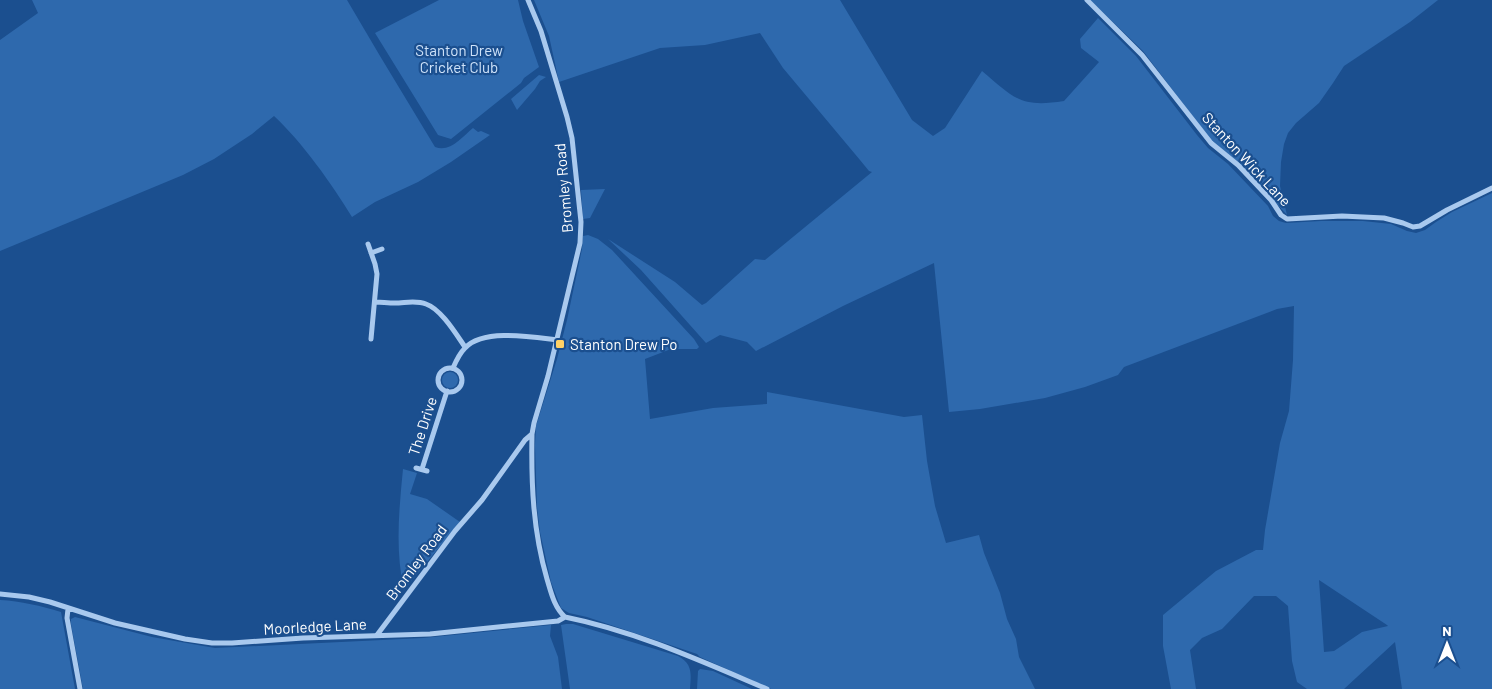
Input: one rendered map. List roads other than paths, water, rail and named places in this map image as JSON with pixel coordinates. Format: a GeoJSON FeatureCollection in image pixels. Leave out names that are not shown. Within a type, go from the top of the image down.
{"type":"FeatureCollection","features":[{"type":"Feature","properties":{"kind":"street","name":"Bromley Road"},"geometry":{"type":"LineString","coordinates":[[528,0],[541,31],[568,117],[582,222],[580,243],[532,434],[536,536],[550,590],[564,617]]}},
{"type":"Feature","properties":{"kind":"street","name":"Stanton Wick Lane"},"geometry":{"type":"LineString","coordinates":[[1087,0],[1142,55],[1211,143],[1238,165],[1271,200],[1281,215],[1287,219],[1350,216],[1384,218],[1413,227],[1420,226],[1447,210],[1492,188]]}},
{"type":"Feature","properties":{"kind":"street"},"geometry":{"type":"LineString","coordinates":[[368,244],[377,274],[371,339]]}},
{"type":"Feature","properties":{"kind":"street"},"geometry":{"type":"LineString","coordinates":[[371,253],[382,249]]}},
{"type":"Feature","properties":{"kind":"street"},"geometry":{"type":"LineString","coordinates":[[375,302],[418,302],[426,304],[440,314],[466,347],[483,338],[503,335],[557,340]]}},
{"type":"Feature","properties":{"kind":"street","name":"The Drive"},"geometry":{"type":"LineString","coordinates":[[453,368],[466,347]]}},
{"type":"Feature","properties":{"kind":"street","name":"The Drive"},"geometry":{"type":"LineString","coordinates":[[453,368],[460,373],[461,384],[455,390],[447,391],[440,386],[440,375],[446,369],[453,368]]}},
{"type":"Feature","properties":{"kind":"street","name":"The Drive"},"geometry":{"type":"LineString","coordinates":[[422,469],[447,391]]}},
{"type":"Feature","properties":{"kind":"street","name":"Bromley Road"},"geometry":{"type":"LineString","coordinates":[[377,636],[455,531],[482,500],[525,440],[532,434]]}},
{"type":"Feature","properties":{"kind":"street","name":"Moorledge Lane"},"geometry":{"type":"LineString","coordinates":[[0,594],[29,597],[50,602],[115,623],[185,639],[232,644],[302,638],[430,634],[558,620],[564,617]]}},
{"type":"Feature","properties":{"kind":"street"},"geometry":{"type":"LineString","coordinates":[[68,609],[67,618],[80,689]]}},
{"type":"Feature","properties":{"kind":"street"},"geometry":{"type":"LineString","coordinates":[[564,617],[592,622],[665,646],[767,689]]}},
{"type":"Feature","properties":{"kind":"place","name":"Stanton Drew Po"},"geometry":{"type":"Point","coordinates":[560,344]}},
{"type":"Feature","properties":{"kind":"park label","name":"Stanton Drew Cricket Club"},"geometry":{"type":"Point","coordinates":[459,58]}}]}
